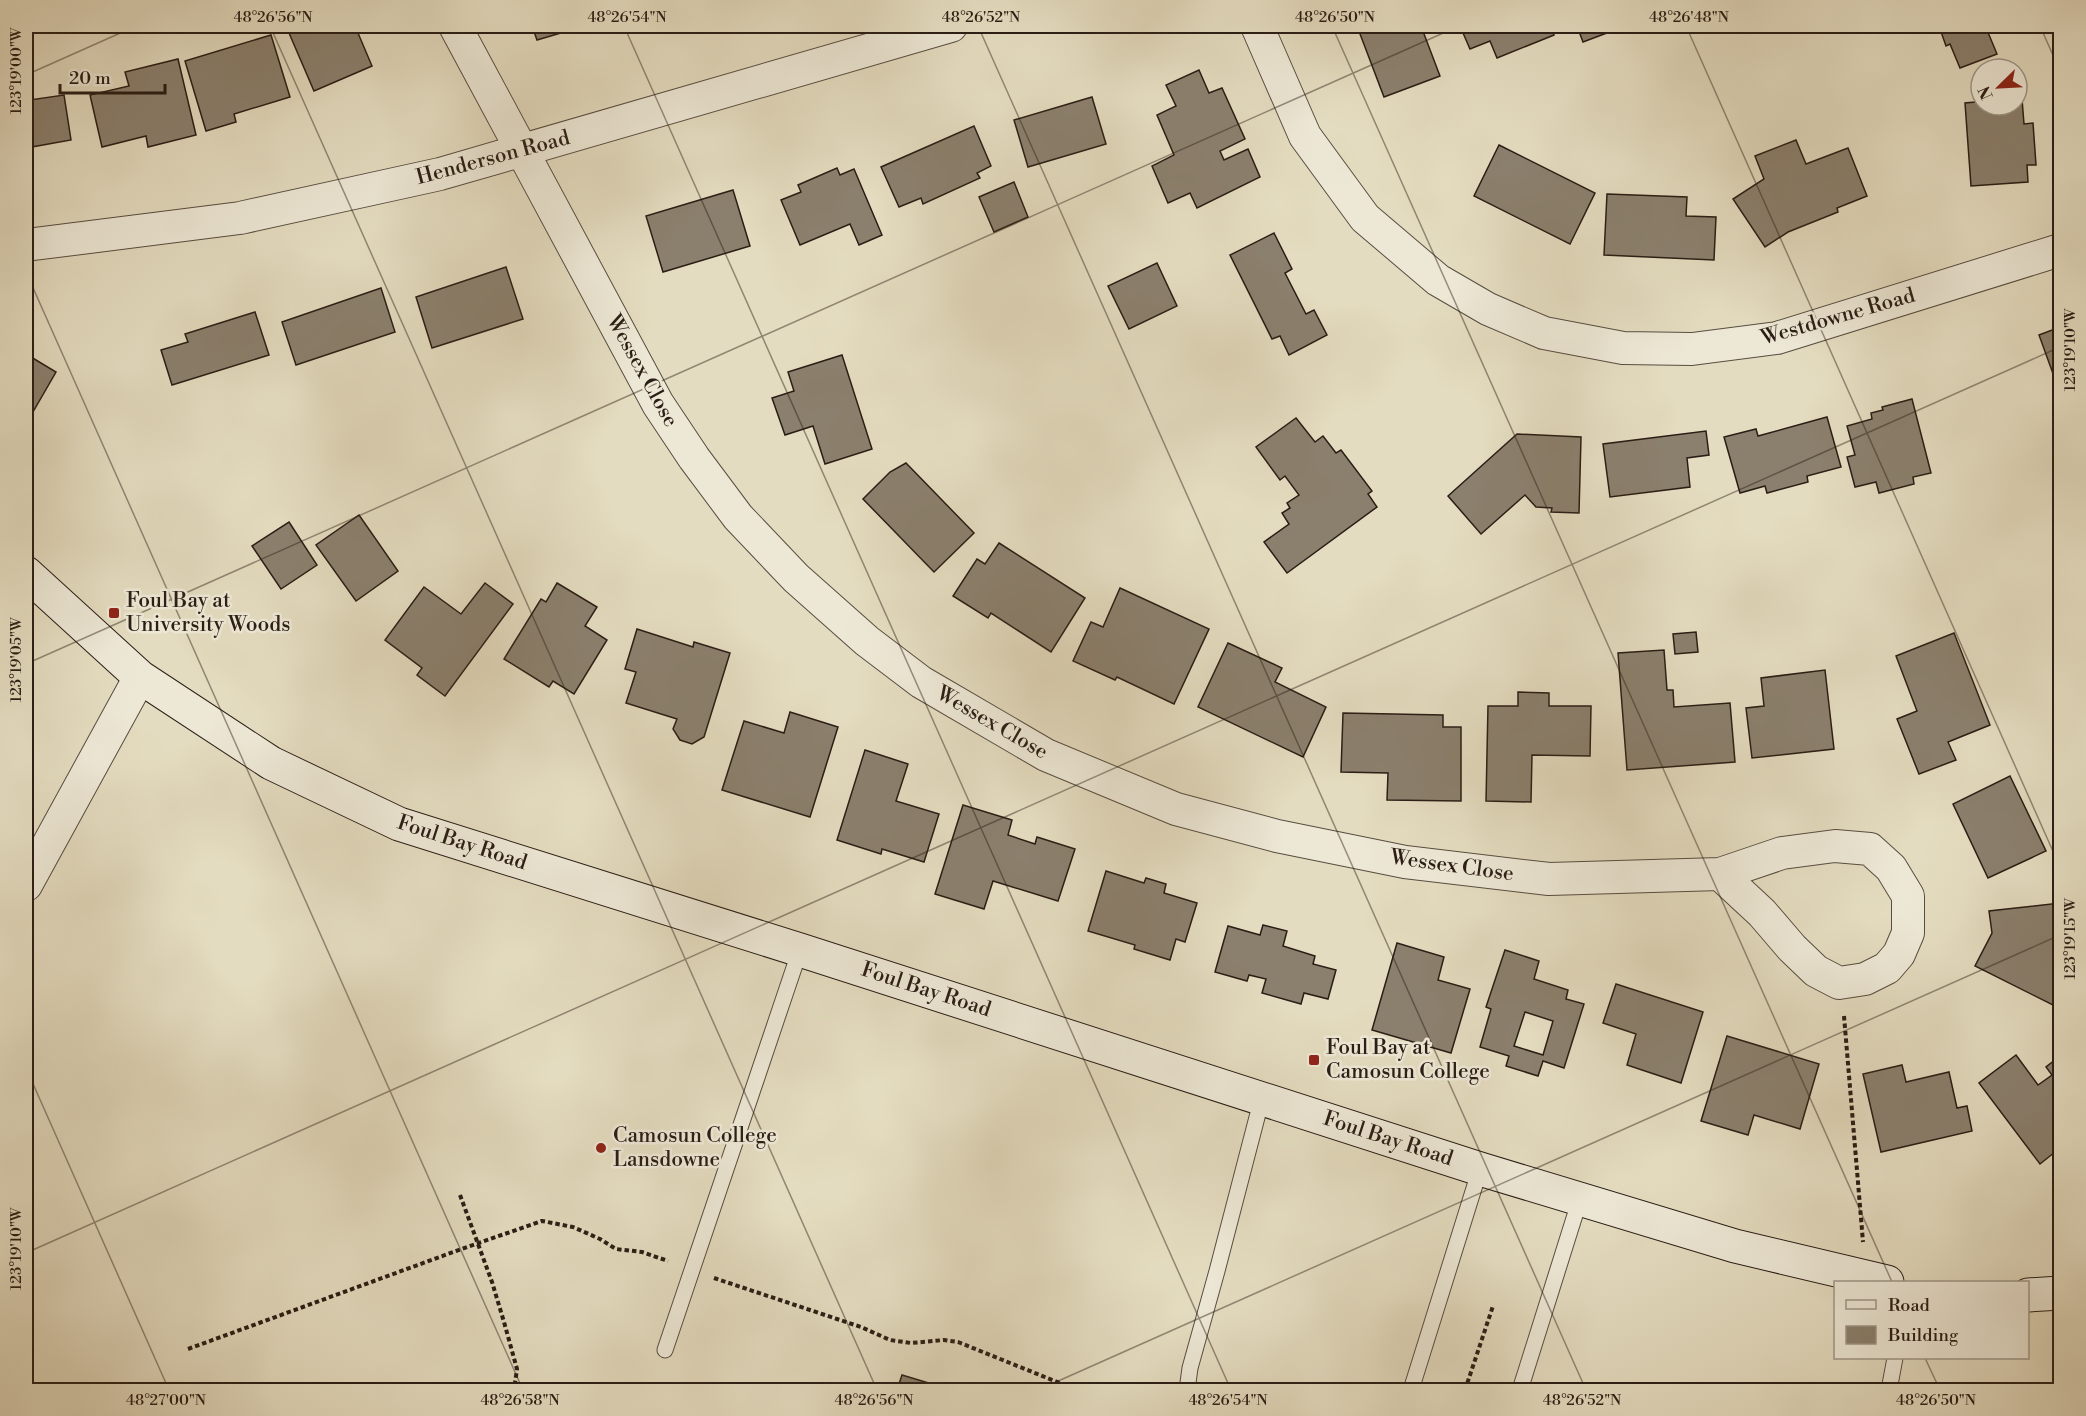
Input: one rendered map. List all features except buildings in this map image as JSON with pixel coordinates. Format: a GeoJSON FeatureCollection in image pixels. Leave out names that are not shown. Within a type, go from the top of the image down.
{"type":"FeatureCollection","features":[{"type":"Feature","properties":{"kind":"main road","name":"Foul Bay Road"},"geometry":{"type":"LineString","coordinates":[[26,573],[140,677],[271,763],[399,824],[800,950],[1480,1169],[1735,1246],[1876,1280]]}},
{"type":"Feature","properties":{"kind":"main road"},"geometry":{"type":"LineString","coordinates":[[2029,1295],[2061,1293]]}},
{"type":"Feature","properties":{"kind":"street","name":"Wessex Close"},"geometry":{"type":"LineString","coordinates":[[455,26],[658,404],[707,475],[738,517],[795,578],[867,641],[921,682],[1046,755],[1176,809],[1277,836],[1406,862],[1549,879],[1720,874],[1782,854],[1835,846],[1870,849],[1891,868],[1908,896],[1908,933],[1899,954],[1887,968],[1865,979],[1839,982]]}},
{"type":"Feature","properties":{"kind":"street","name":"Henderson Road"},"geometry":{"type":"LineString","coordinates":[[26,245],[240,218],[440,174],[951,26]]}},
{"type":"Feature","properties":{"kind":"street","name":"Westdowne Road"},"geometry":{"type":"LineString","coordinates":[[1257,26],[1305,136],[1365,218],[1438,280],[1488,309],[1544,333],[1623,348],[1692,349],[1777,338],[2061,250]]}},
{"type":"Feature","properties":{"kind":"street"},"geometry":{"type":"LineString","coordinates":[[26,885],[140,677]]}},
{"type":"Feature","properties":{"kind":"street"},"geometry":{"type":"LineString","coordinates":[[1720,874],[1762,914],[1816,972],[1839,982]]}},
{"type":"Feature","properties":{"kind":"lane"},"geometry":{"type":"LineString","coordinates":[[665,1350],[800,950]]}},
{"type":"Feature","properties":{"kind":"lane"},"geometry":{"type":"LineString","coordinates":[[1187,1390],[1190,1368],[1262,1098]]}},
{"type":"Feature","properties":{"kind":"lane"},"geometry":{"type":"LineString","coordinates":[[1412,1390],[1480,1169]]}},
{"type":"Feature","properties":{"kind":"lane"},"geometry":{"type":"LineString","coordinates":[[1520,1390],[1580,1199]]}},
{"type":"Feature","properties":{"kind":"lane"},"geometry":{"type":"LineString","coordinates":[[1889,1390],[1895,1359]]}},
{"type":"Feature","properties":{"kind":"path"},"geometry":{"type":"LineString","coordinates":[[1839,982],[1876,1280]]}},
{"type":"Feature","properties":{"kind":"path"},"geometry":{"type":"LineString","coordinates":[[460,1195],[492,1282],[517,1370],[514,1390]]}},
{"type":"Feature","properties":{"kind":"path"},"geometry":{"type":"LineString","coordinates":[[188,1349],[542,1221],[573,1227],[616,1249],[642,1252],[861,1327],[890,1340],[910,1343],[944,1340],[958,1342],[1077,1390]]}},
{"type":"Feature","properties":{"kind":"path"},"geometry":{"type":"LineString","coordinates":[[1465,1390],[1492,1306]]}},
{"type":"Feature","properties":{"kind":"place","name":"Foul Bay at University Woods"},"geometry":{"type":"Point","coordinates":[114,613]}},
{"type":"Feature","properties":{"kind":"place","name":"Foul Bay at Camosun College"},"geometry":{"type":"Point","coordinates":[1314,1060]}},
{"type":"Feature","properties":{"kind":"place","name":"Camosun College Lansdowne"},"geometry":{"type":"Point","coordinates":[601,1148]}}]}
